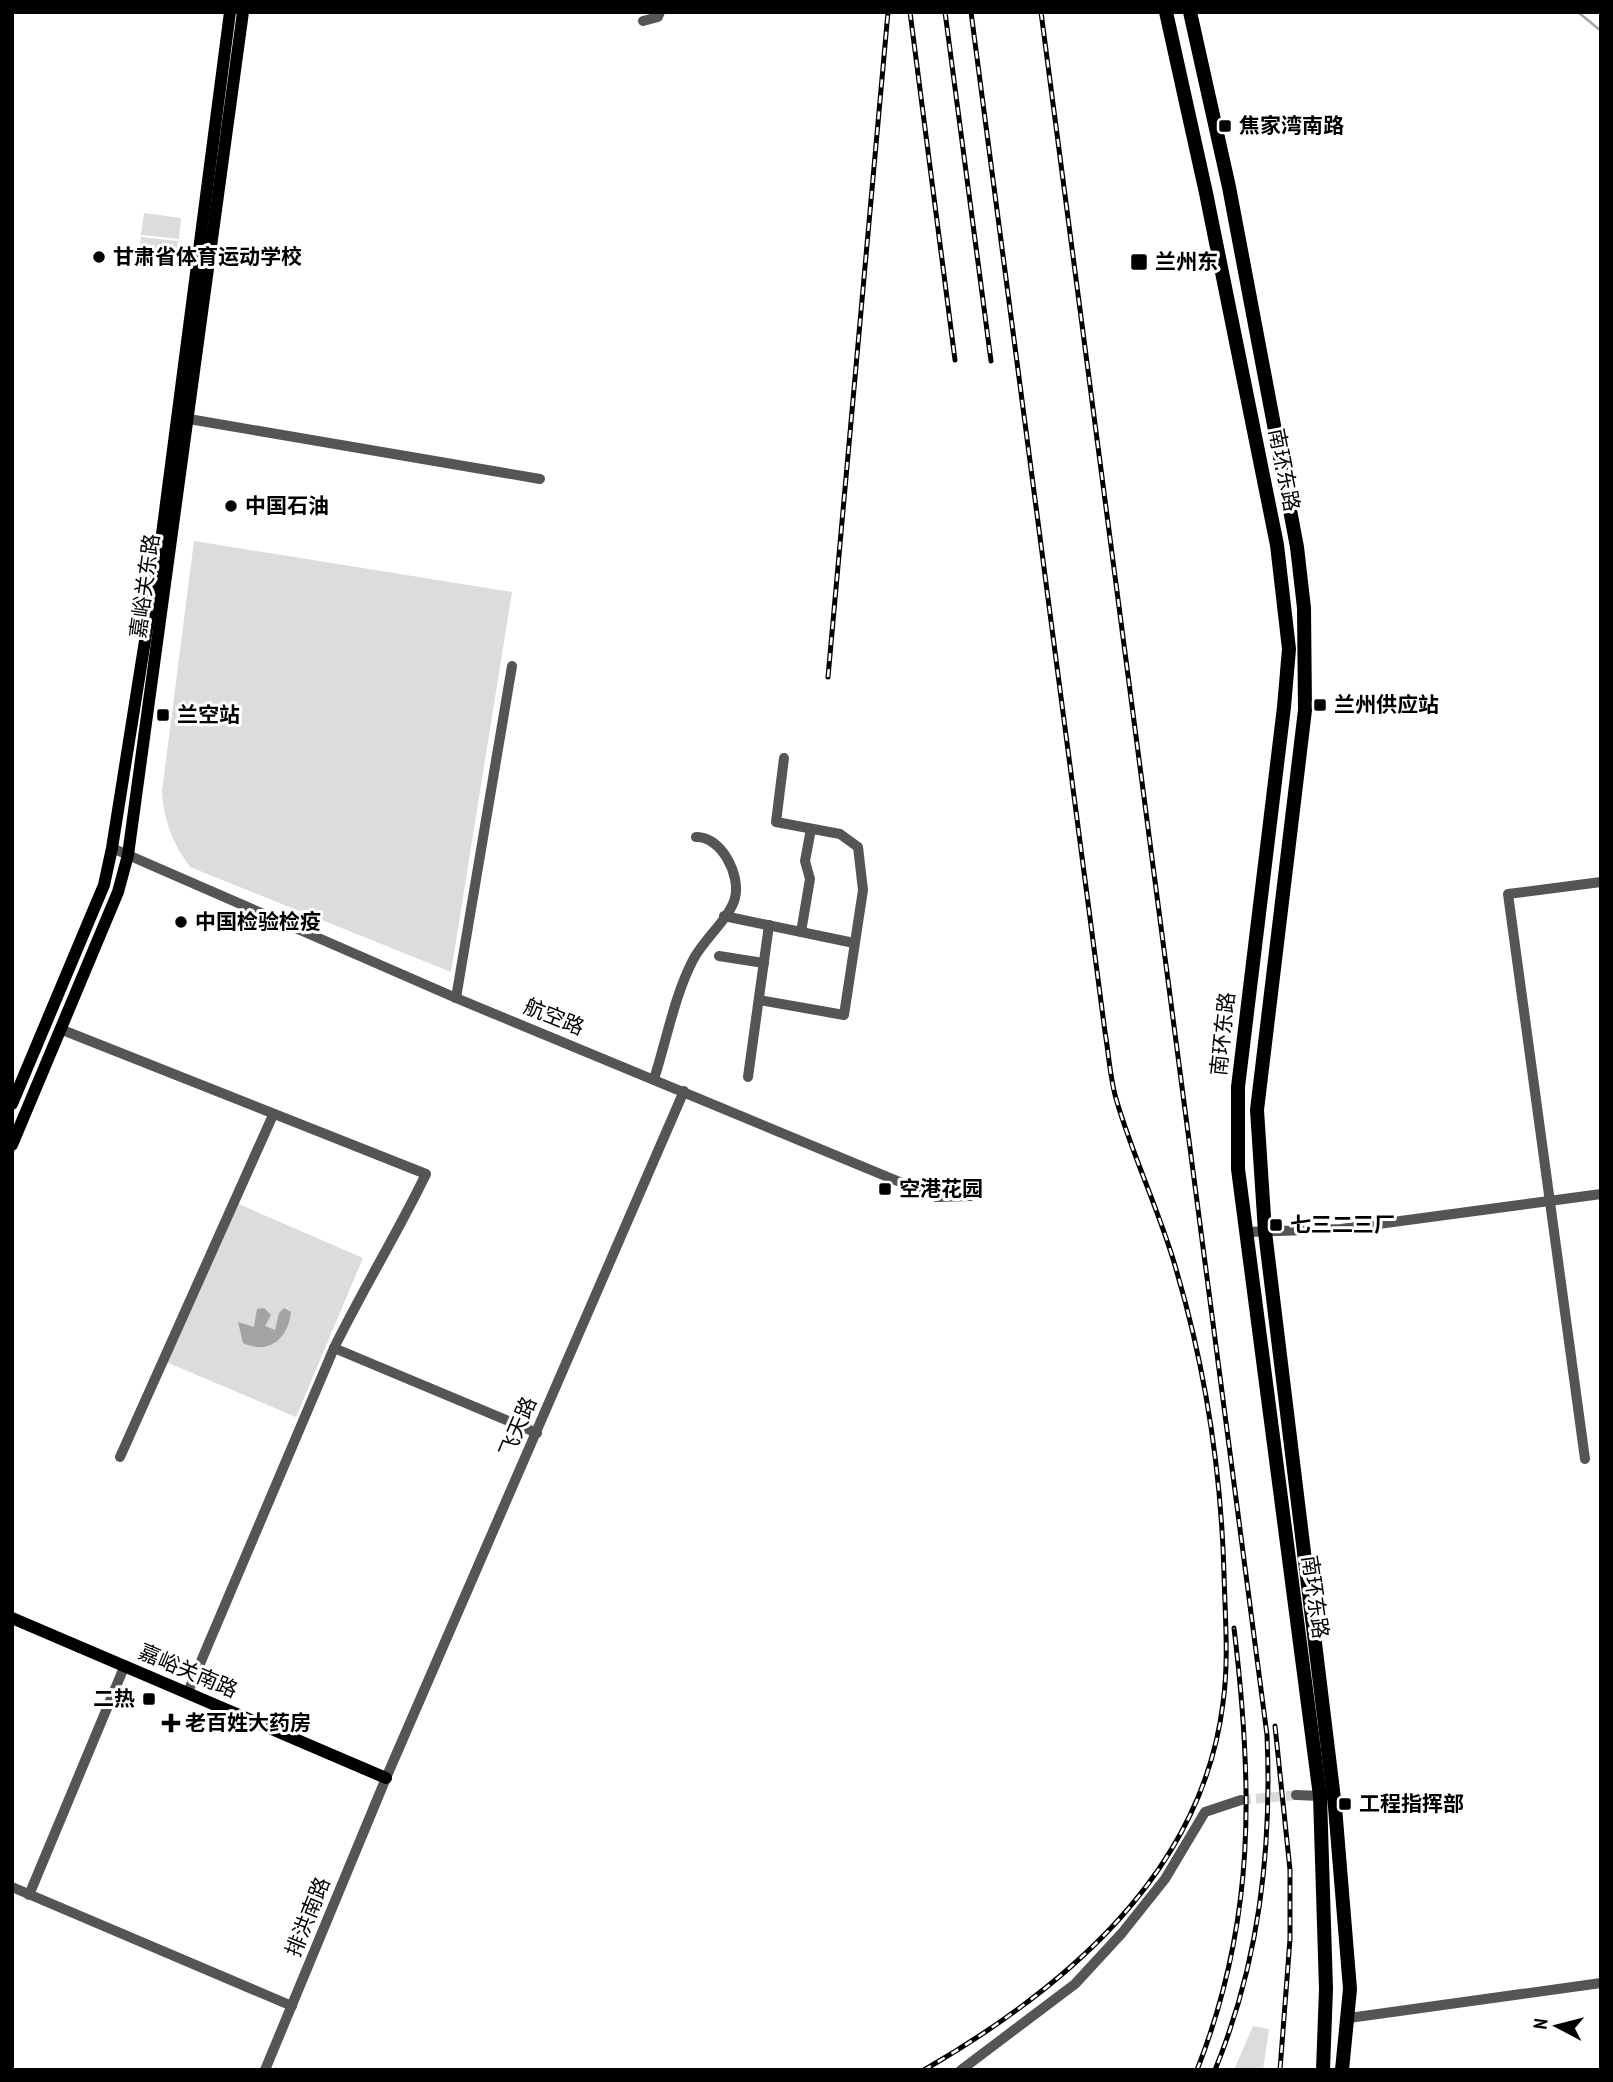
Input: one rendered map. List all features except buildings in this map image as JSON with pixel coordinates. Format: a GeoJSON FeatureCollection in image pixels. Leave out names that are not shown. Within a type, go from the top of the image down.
{"type":"FeatureCollection","features":[{"type":"Feature","properties":{"kind":"highway","name":"南环东路"},"geometry":{"type":"LineString","coordinates":[[1166,12],[1278,545],[1289,649],[1238,1087],[1238,1169],[1320,1796],[1326,1989],[1323,2070]]}},
{"type":"Feature","properties":{"kind":"highway","name":"南环东路"},"geometry":{"type":"LineString","coordinates":[[1191,12],[1229,187],[1297,547],[1306,647],[1305,709],[1258,1110],[1265,1232],[1335,1807],[1350,1989],[1342,2070]]}},
{"type":"Feature","properties":{"kind":"highway"},"geometry":{"type":"LineString","coordinates":[[1206,193],[1229,187]]}},
{"type":"Feature","properties":{"kind":"main road","name":"嘉峪关东路"},"geometry":{"type":"LineString","coordinates":[[12,1104],[104,886],[112,848],[162,534],[230,12]]}},
{"type":"Feature","properties":{"kind":"main road","name":"嘉峪关东路"},"geometry":{"type":"LineString","coordinates":[[12,1145],[117,892],[128,855],[243,12]]}},
{"type":"Feature","properties":{"kind":"main road","name":"嘉峪关南路"},"geometry":{"type":"LineString","coordinates":[[12,1618],[386,1778]]}},
{"type":"Feature","properties":{"kind":"street"},"geometry":{"type":"LineString","coordinates":[[643,21],[658,16],[660,12]]}},
{"type":"Feature","properties":{"kind":"street"},"geometry":{"type":"LineString","coordinates":[[189,419],[540,479]]}},
{"type":"Feature","properties":{"kind":"street"},"geometry":{"type":"LineString","coordinates":[[456,998],[512,666]]}},
{"type":"Feature","properties":{"kind":"street"},"geometry":{"type":"LineString","coordinates":[[759,1000],[844,1014],[863,890],[858,847],[840,834],[776,822],[785,758]]}},
{"type":"Feature","properties":{"kind":"street"},"geometry":{"type":"LineString","coordinates":[[802,932],[810,879],[805,861],[811,829]]}},
{"type":"Feature","properties":{"kind":"street"},"geometry":{"type":"LineString","coordinates":[[654,1079],[692,962],[708,934],[735,898],[734,872],[712,841],[696,837]]}},
{"type":"Feature","properties":{"kind":"street","name":"航空路"},"geometry":{"type":"LineString","coordinates":[[112,848],[456,998],[936,1197],[970,1196]]}},
{"type":"Feature","properties":{"kind":"street"},"geometry":{"type":"LineString","coordinates":[[1585,1459],[1508,894],[1601,882]]}},
{"type":"Feature","properties":{"kind":"street"},"geometry":{"type":"LineString","coordinates":[[724,916],[854,943]]}},
{"type":"Feature","properties":{"kind":"street"},"geometry":{"type":"LineString","coordinates":[[748,1077],[769,925]]}},
{"type":"Feature","properties":{"kind":"street"},"geometry":{"type":"LineString","coordinates":[[719,956],[764,963]]}},
{"type":"Feature","properties":{"kind":"street"},"geometry":{"type":"LineString","coordinates":[[60,1029],[426,1174],[334,1348],[188,1692]]}},
{"type":"Feature","properties":{"kind":"street","name":"飞天路"},"geometry":{"type":"LineString","coordinates":[[386,1778],[684,1091]]}},
{"type":"Feature","properties":{"kind":"street"},"geometry":{"type":"LineString","coordinates":[[120,1457],[273,1115]]}},
{"type":"Feature","properties":{"kind":"street"},"geometry":{"type":"LineString","coordinates":[[1245,1232],[1340,1229],[1601,1195]]}},
{"type":"Feature","properties":{"kind":"street"},"geometry":{"type":"LineString","coordinates":[[334,1348],[537,1433]]}},
{"type":"Feature","properties":{"kind":"street"},"geometry":{"type":"LineString","coordinates":[[29,1895],[125,1665]]}},
{"type":"Feature","properties":{"kind":"street","name":"排洪南路"},"geometry":{"type":"LineString","coordinates":[[265,2070],[386,1778]]}},
{"type":"Feature","properties":{"kind":"street"},"geometry":{"type":"LineString","coordinates":[[1296,1795],[1320,1796]]}},
{"type":"Feature","properties":{"kind":"street"},"geometry":{"type":"LineString","coordinates":[[961,2070],[1075,1984],[1122,1933],[1165,1879],[1205,1812],[1241,1800]]}},
{"type":"Feature","properties":{"kind":"street"},"geometry":{"type":"LineString","coordinates":[[12,1887],[292,2006]]}},
{"type":"Feature","properties":{"kind":"street"},"geometry":{"type":"LineString","coordinates":[[1349,2018],[1601,1983]]}},
{"type":"Feature","properties":{"kind":"shaded area"},"geometry":{"type":"Polygon","coordinates":[[[144,213],[181,218],[179,239],[141,235],[144,213]]]}},
{"type":"Feature","properties":{"kind":"shaded area"},"geometry":{"type":"Polygon","coordinates":[[[141,237],[178,241],[176,263],[138,258],[141,237]]]}},
{"type":"Feature","properties":{"kind":"shaded area"},"geometry":{"type":"Polygon","coordinates":[[[194,541],[512,592],[451,972],[190,867],[178,849],[167,822],[162,791],[194,541]]]}},
{"type":"Feature","properties":{"kind":"shaded area"},"geometry":{"type":"Polygon","coordinates":[[[234,1202],[363,1258],[296,1417],[166,1362],[234,1202]]]}},
{"type":"Feature","properties":{"kind":"shaded area"},"geometry":{"type":"Polygon","coordinates":[[[264,1308],[271,1315],[265,1326],[275,1330],[279,1313],[284,1308],[291,1312],[286,1330],[269,1346],[243,1343],[238,1322],[254,1327],[257,1309],[264,1308]]]}},
{"type":"Feature","properties":{"kind":"shaded area"},"geometry":{"type":"Polygon","coordinates":[[[1253,2026],[1269,2029],[1263,2070],[1234,2070],[1253,2026]]]}},
{"type":"Feature","properties":{"kind":"waterway"},"geometry":{"type":"LineString","coordinates":[[1578,12],[1601,31]]}},
{"type":"Feature","properties":{"kind":"tunnel"},"geometry":{"type":"LineString","coordinates":[[1241,1800],[1296,1795]]}},
{"type":"Feature","properties":{"kind":"railway"},"geometry":{"type":"LineString","coordinates":[[828,677],[888,12]]}},
{"type":"Feature","properties":{"kind":"railway"},"geometry":{"type":"LineString","coordinates":[[910,12],[955,360]]}},
{"type":"Feature","properties":{"kind":"railway"},"geometry":{"type":"LineString","coordinates":[[945,12],[991,361]]}},
{"type":"Feature","properties":{"kind":"railway"},"geometry":{"type":"LineString","coordinates":[[924,2070],[1027,2003],[1075,1963],[1118,1920],[1156,1873],[1187,1821],[1210,1765],[1223,1703],[1226,1654],[1219,1496],[1203,1381],[1176,1269],[1124,1123],[1111,1076],[971,12]]}},
{"type":"Feature","properties":{"kind":"railway"},"geometry":{"type":"LineString","coordinates":[[1041,12],[1267,1735],[1267,1821],[1259,1906],[1242,1988],[1215,2070]]}},
{"type":"Feature","properties":{"kind":"railway"},"geometry":{"type":"LineString","coordinates":[[1197,2070],[1216,2014],[1230,1960],[1240,1906],[1245,1852],[1245,1742],[1234,1628]]}},
{"type":"Feature","properties":{"kind":"railway"},"geometry":{"type":"LineString","coordinates":[[1275,1726],[1290,1870],[1290,1939],[1280,2070]]}},
{"type":"Feature","properties":{"kind":"place","name":"焦家湾南路"},"geometry":{"type":"Point","coordinates":[1225,126]}},
{"type":"Feature","properties":{"kind":"place","name":"甘肃省体育运动学校"},"geometry":{"type":"Point","coordinates":[99,257]}},
{"type":"Feature","properties":{"kind":"place","name":"兰州东"},"geometry":{"type":"Point","coordinates":[1139,262]}},
{"type":"Feature","properties":{"kind":"place","name":"中国石油"},"geometry":{"type":"Point","coordinates":[231,506]}},
{"type":"Feature","properties":{"kind":"place","name":"兰州供应站"},"geometry":{"type":"Point","coordinates":[1320,705]}},
{"type":"Feature","properties":{"kind":"place","name":"兰空站"},"geometry":{"type":"Point","coordinates":[163,715]}},
{"type":"Feature","properties":{"kind":"place","name":"中国检验检疫"},"geometry":{"type":"Point","coordinates":[181,922]}},
{"type":"Feature","properties":{"kind":"place","name":"空港花园"},"geometry":{"type":"Point","coordinates":[885,1189]}},
{"type":"Feature","properties":{"kind":"place","name":"七三二三厂"},"geometry":{"type":"Point","coordinates":[1276,1225]}},
{"type":"Feature","properties":{"kind":"place","name":"二热"},"geometry":{"type":"Point","coordinates":[149,1699]}},
{"type":"Feature","properties":{"kind":"place","name":"老百姓大药房"},"geometry":{"type":"Point","coordinates":[171,1723]}},
{"type":"Feature","properties":{"kind":"place","name":"工程指挥部"},"geometry":{"type":"Point","coordinates":[1345,1804]}}]}
